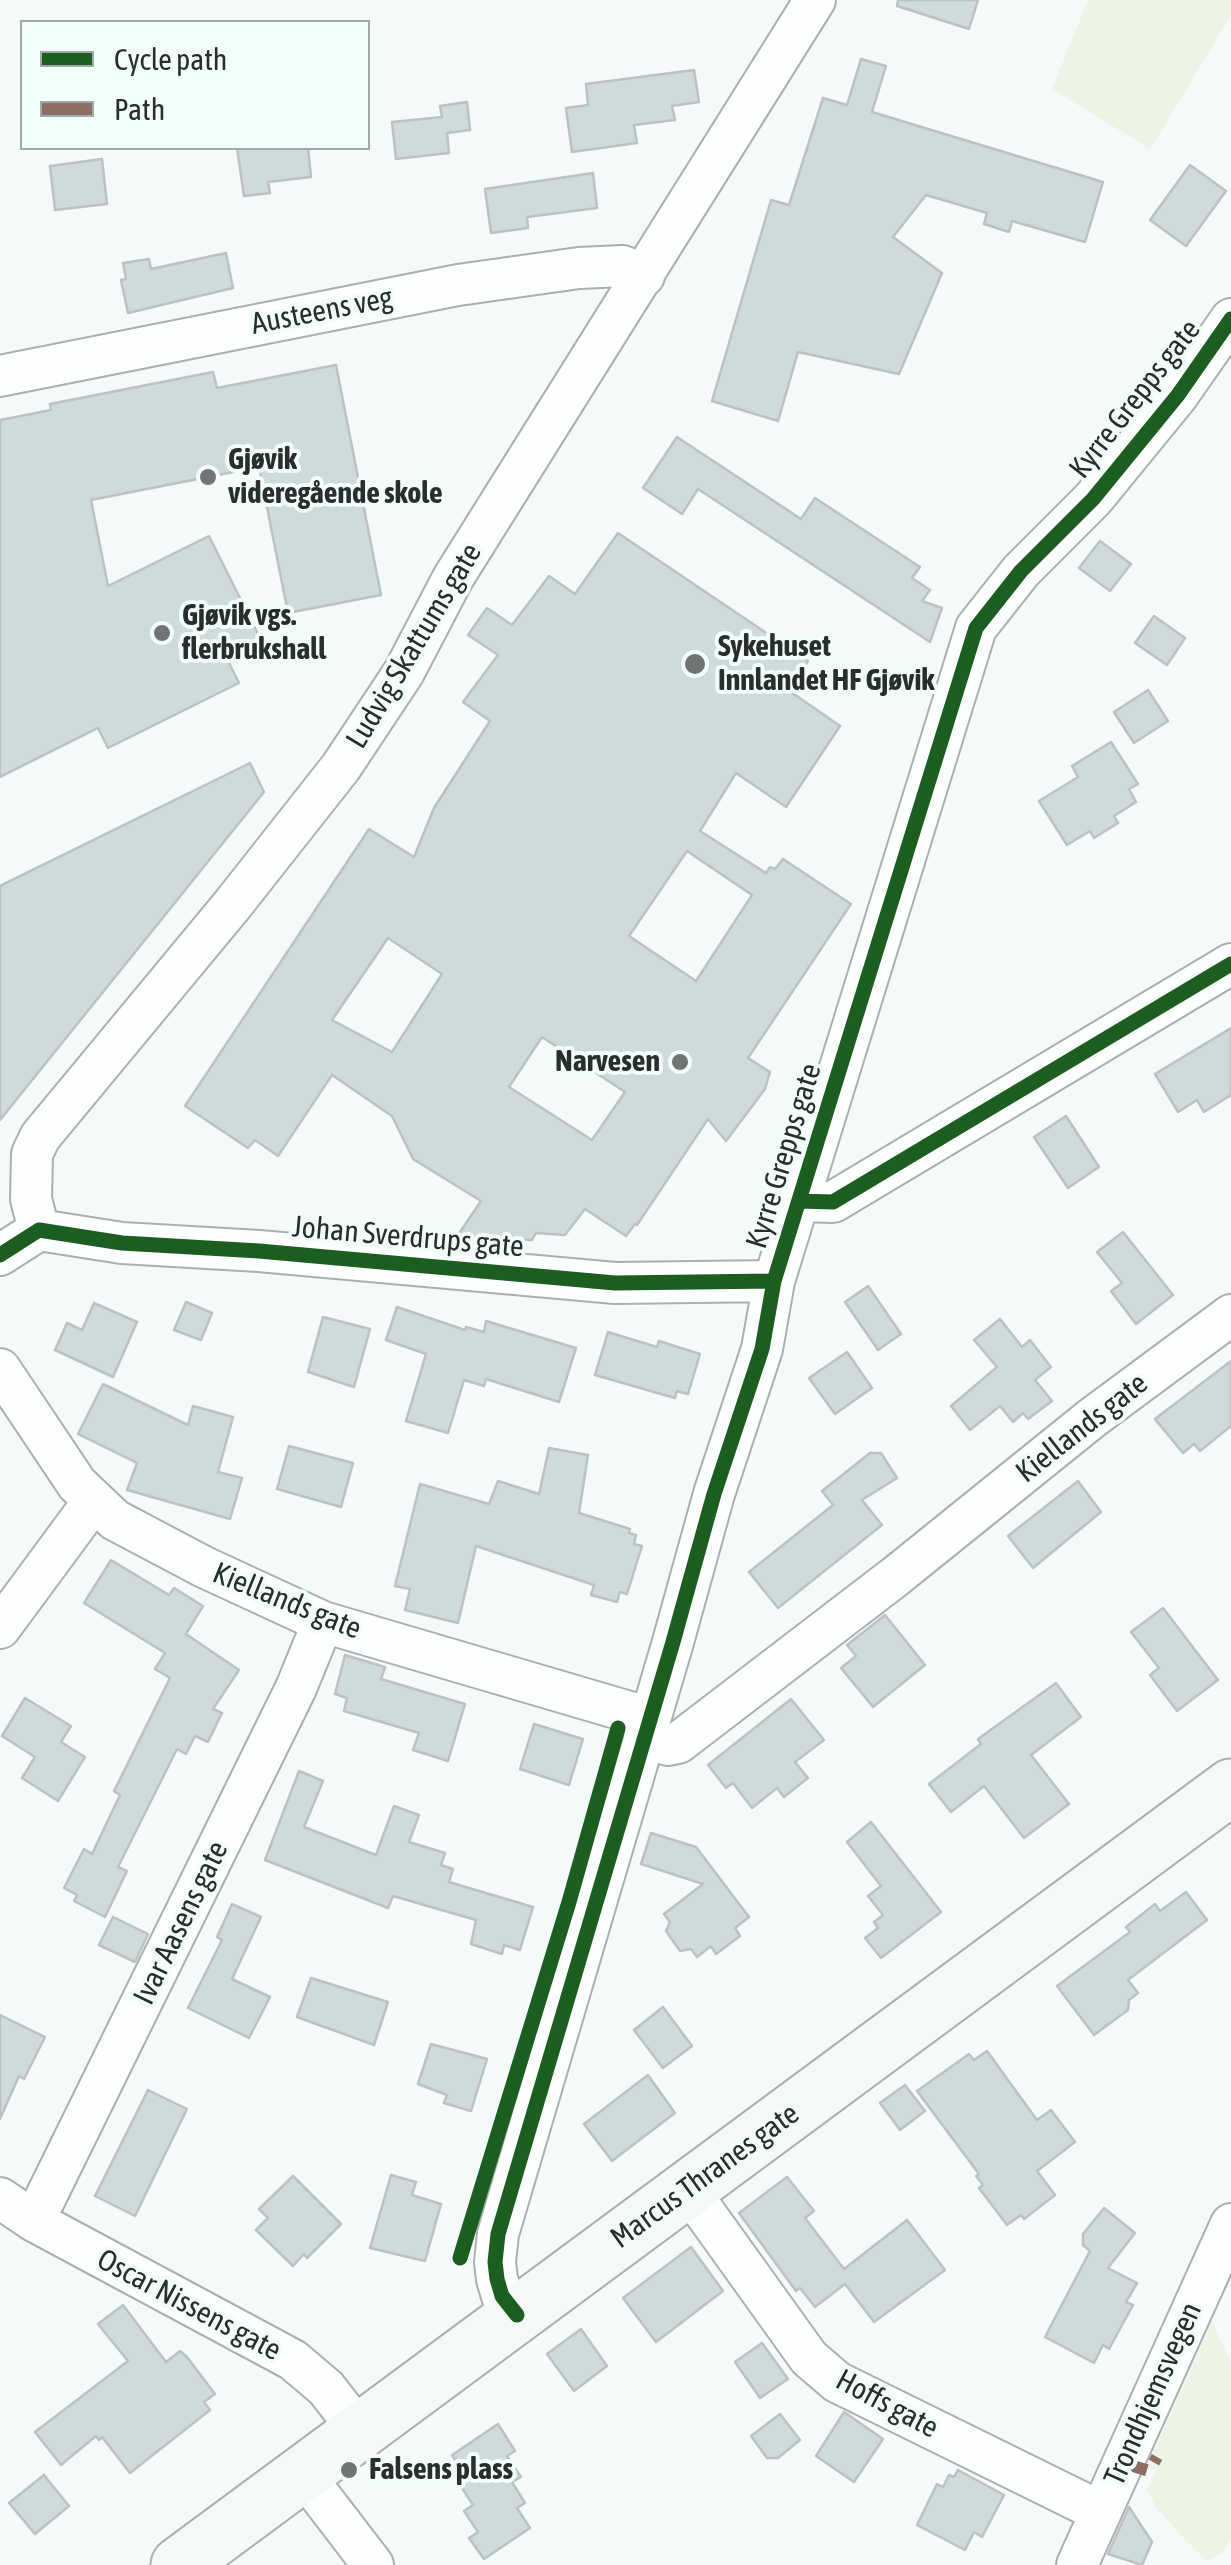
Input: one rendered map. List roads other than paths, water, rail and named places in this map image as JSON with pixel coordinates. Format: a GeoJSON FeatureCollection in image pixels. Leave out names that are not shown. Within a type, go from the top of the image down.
{"type":"FeatureCollection","features":[{"type":"Feature","properties":{"kind":"main road","name":"Marcus Thranes gate"},"geometry":{"type":"LineString","coordinates":[[179,2565],[1231,1787]]}},
{"type":"Feature","properties":{"kind":"street","name":"Ludvig Skattums gate"},"geometry":{"type":"LineString","coordinates":[[39,1230],[31,1199],[32,1154],[40,1137],[341,767],[404,672],[453,578],[815,0]]}},
{"type":"Feature","properties":{"kind":"street","name":"Austeens veg"},"geometry":{"type":"LineString","coordinates":[[0,376],[458,285],[623,266],[644,276]]}},
{"type":"Feature","properties":{"kind":"street","name":"Kyrre Grepps gate"},"geometry":{"type":"LineString","coordinates":[[517,2315],[502,2296],[496,2278],[498,2234],[714,1494],[762,1350],[774,1281],[976,628],[1021,571],[1094,498],[1178,395],[1231,319]]}},
{"type":"Feature","properties":{"kind":"street"},"geometry":{"type":"LineString","coordinates":[[800,1201],[832,1202],[1231,964]]}},
{"type":"Feature","properties":{"kind":"street"},"geometry":{"type":"LineString","coordinates":[[0,1255],[39,1230]]}},
{"type":"Feature","properties":{"kind":"street","name":"Johan Sverdrups gate"},"geometry":{"type":"LineString","coordinates":[[39,1230],[122,1243],[259,1251],[616,1283],[774,1281]]}},
{"type":"Feature","properties":{"kind":"street","name":"Kiellands gate"},"geometry":{"type":"LineString","coordinates":[[0,1368],[76,1484],[114,1520],[204,1568],[322,1622],[647,1728],[668,1745],[678,1743],[896,1576],[1092,1418],[1231,1315]]}},
{"type":"Feature","properties":{"kind":"street"},"geometry":{"type":"LineString","coordinates":[[0,1628],[93,1502]]}},
{"type":"Feature","properties":{"kind":"street","name":"Ivar Aasens gate"},"geometry":{"type":"LineString","coordinates":[[34,2221],[296,1688],[322,1622]]}},
{"type":"Feature","properties":{"kind":"street","name":"Hoffs gate"},"geometry":{"type":"LineString","coordinates":[[687,2188],[809,2358],[837,2382],[1101,2512]]}},
{"type":"Feature","properties":{"kind":"street","name":"Oscar Nissens gate"},"geometry":{"type":"LineString","coordinates":[[0,2198],[34,2221],[292,2360],[326,2388],[361,2433]]}},
{"type":"Feature","properties":{"kind":"street","name":"Trondhjemsvegen"},"geometry":{"type":"LineString","coordinates":[[1076,2565],[1231,2224]]}},
{"type":"Feature","properties":{"kind":"street"},"geometry":{"type":"LineString","coordinates":[[304,2475],[372,2565]]}},
{"type":"Feature","properties":{"kind":"place","name":"Gjøvik videregående skole"},"geometry":{"type":"Point","coordinates":[208,477]}},
{"type":"Feature","properties":{"kind":"place","name":"Gjøvik vgs. flerbrukshall"},"geometry":{"type":"Point","coordinates":[162,633]}},
{"type":"Feature","properties":{"kind":"place","name":"Sykehuset Innlandet HF Gjøvik"},"geometry":{"type":"Point","coordinates":[695,664]}},
{"type":"Feature","properties":{"kind":"place","name":"Narvesen"},"geometry":{"type":"Point","coordinates":[680,1062]}},
{"type":"Feature","properties":{"kind":"place","name":"Falsens plass"},"geometry":{"type":"Point","coordinates":[349,2470]}}]}
